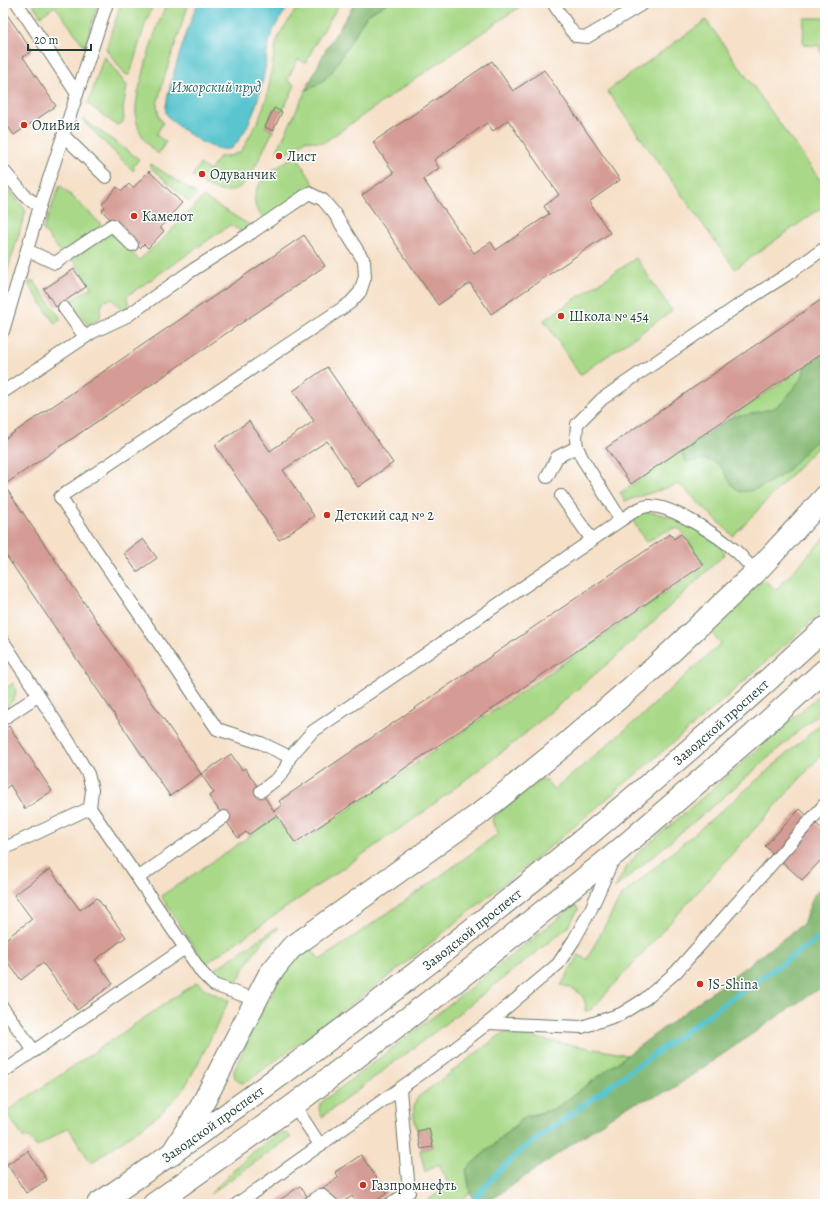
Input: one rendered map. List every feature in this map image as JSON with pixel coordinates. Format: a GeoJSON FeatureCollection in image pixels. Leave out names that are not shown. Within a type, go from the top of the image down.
{"type":"FeatureCollection","features":[{"type":"Feature","properties":{"kind":"main road"},"geometry":{"type":"LineString","coordinates":[[171,1155],[201,1107],[269,975],[291,948],[478,815],[561,748],[655,667],[756,572],[825,497]]}},
{"type":"Feature","properties":{"kind":"main road","name":"Заводской проспект"},"geometry":{"type":"LineString","coordinates":[[98,1204],[171,1155],[417,973],[545,871],[712,730],[825,628]]}},
{"type":"Feature","properties":{"kind":"main road"},"geometry":{"type":"LineString","coordinates":[[154,1204],[294,1105],[451,985],[616,853],[825,670]]}},
{"type":"Feature","properties":{"kind":"lane"},"geometry":{"type":"LineString","coordinates":[[17,3],[77,94]]}},
{"type":"Feature","properties":{"kind":"lane"},"geometry":{"type":"LineString","coordinates":[[3,331],[40,206],[108,3]]}},
{"type":"Feature","properties":{"kind":"lane"},"geometry":{"type":"LineString","coordinates":[[553,3],[576,36],[587,37],[644,3]]}},
{"type":"Feature","properties":{"kind":"lane"},"geometry":{"type":"LineString","coordinates":[[64,136],[106,177]]}},
{"type":"Feature","properties":{"kind":"lane"},"geometry":{"type":"LineString","coordinates":[[3,170],[26,197],[40,206]]}},
{"type":"Feature","properties":{"kind":"lane"},"geometry":{"type":"LineString","coordinates":[[3,392],[93,332],[126,316],[309,193],[323,200],[334,213],[364,261],[365,277],[360,292],[350,303],[60,497],[217,729],[261,743],[290,757]]}},
{"type":"Feature","properties":{"kind":"lane"},"geometry":{"type":"LineString","coordinates":[[27,250],[55,263],[112,225],[132,245]]}},
{"type":"Feature","properties":{"kind":"lane"},"geometry":{"type":"LineString","coordinates":[[621,520],[582,458],[577,447],[577,424],[602,400],[736,307],[785,276],[825,248]]}},
{"type":"Feature","properties":{"kind":"lane"},"geometry":{"type":"LineString","coordinates":[[64,308],[85,337]]}},
{"type":"Feature","properties":{"kind":"lane"},"geometry":{"type":"LineString","coordinates":[[547,477],[557,457],[577,447]]}},
{"type":"Feature","properties":{"kind":"lane"},"geometry":{"type":"LineString","coordinates":[[561,496],[592,540]]}},
{"type":"Feature","properties":{"kind":"lane"},"geometry":{"type":"LineString","coordinates":[[261,792],[278,778],[285,769],[290,757],[312,732],[636,510],[648,506],[677,514],[705,529],[735,550],[756,572]]}},
{"type":"Feature","properties":{"kind":"lane"},"geometry":{"type":"LineString","coordinates":[[3,641],[79,757],[88,774],[92,790],[90,808],[202,973],[214,985],[256,1000]]}},
{"type":"Feature","properties":{"kind":"lane"},"geometry":{"type":"LineString","coordinates":[[3,719],[39,695]]}},
{"type":"Feature","properties":{"kind":"lane"},"geometry":{"type":"LineString","coordinates":[[488,1023],[582,1027],[621,1014],[646,999],[676,972],[825,804]]}},
{"type":"Feature","properties":{"kind":"lane"},"geometry":{"type":"LineString","coordinates":[[3,849],[90,808]]}},
{"type":"Feature","properties":{"kind":"lane"},"geometry":{"type":"LineString","coordinates":[[138,878],[224,817]]}},
{"type":"Feature","properties":{"kind":"lane"},"geometry":{"type":"LineString","coordinates":[[237,1204],[400,1089],[488,1023],[558,964],[574,940],[591,909],[616,853]]}},
{"type":"Feature","properties":{"kind":"lane"},"geometry":{"type":"LineString","coordinates":[[3,1072],[185,948]]}},
{"type":"Feature","properties":{"kind":"lane"},"geometry":{"type":"LineString","coordinates":[[3,1008],[34,1051]]}},
{"type":"Feature","properties":{"kind":"lane"},"geometry":{"type":"LineString","coordinates":[[390,1204],[409,1192],[400,1089]]}},
{"type":"Feature","properties":{"kind":"lane"},"geometry":{"type":"LineString","coordinates":[[294,1105],[320,1145]]}},
{"type":"Feature","properties":{"kind":"lane"},"geometry":{"type":"LineString","coordinates":[[308,1204],[321,1195],[332,1204]]}},
{"type":"Feature","properties":{"kind":"green space"},"geometry":{"type":"Polygon","coordinates":[[[32,3],[98,3],[85,47],[55,6],[41,16],[32,3]]]}},
{"type":"Feature","properties":{"kind":"green space"},"geometry":{"type":"Polygon","coordinates":[[[121,3],[154,3],[145,24],[130,74],[128,75],[125,74],[106,49],[121,3]]]}},
{"type":"Feature","properties":{"kind":"green space"},"geometry":{"type":"Polygon","coordinates":[[[167,3],[189,3],[164,78],[157,105],[159,117],[163,123],[156,135],[166,142],[158,154],[147,143],[141,133],[136,118],[136,108],[138,93],[150,50],[167,3]]]}},
{"type":"Feature","properties":{"kind":"green space"},"geometry":{"type":"Polygon","coordinates":[[[305,3],[340,3],[315,44],[306,63],[298,59],[287,80],[295,85],[282,112],[274,108],[265,127],[273,131],[252,173],[237,189],[222,191],[210,188],[192,176],[200,164],[210,171],[219,157],[229,156],[242,150],[259,119],[267,97],[279,35],[295,11],[305,3]]]}},
{"type":"Feature","properties":{"kind":"green space"},"geometry":{"type":"Polygon","coordinates":[[[355,3],[387,3],[366,16],[332,72],[318,85],[306,90],[325,51],[355,3]]]}},
{"type":"Feature","properties":{"kind":"green space"},"geometry":{"type":"Polygon","coordinates":[[[387,3],[525,3],[323,143],[306,140],[283,155],[279,154],[277,151],[306,90],[318,85],[332,72],[366,16],[387,3]]]}},
{"type":"Feature","properties":{"kind":"green space"},"geometry":{"type":"Polygon","coordinates":[[[804,18],[825,18],[825,52],[820,52],[820,46],[803,45],[804,18]]]}},
{"type":"Feature","properties":{"kind":"green space"},"geometry":{"type":"Polygon","coordinates":[[[706,20],[825,187],[825,205],[735,269],[607,91],[706,20]]]}},
{"type":"Feature","properties":{"kind":"green space"},"geometry":{"type":"Polygon","coordinates":[[[104,56],[127,86],[123,109],[124,119],[122,123],[118,125],[88,104],[104,56]]]}},
{"type":"Feature","properties":{"kind":"green space"},"geometry":{"type":"Polygon","coordinates":[[[83,119],[139,159],[133,167],[135,169],[133,171],[83,121],[83,119]]]}},
{"type":"Feature","properties":{"kind":"green space"},"geometry":{"type":"Polygon","coordinates":[[[296,155],[314,185],[265,219],[258,212],[255,204],[257,188],[275,169],[296,155]]]}},
{"type":"Feature","properties":{"kind":"green space"},"geometry":{"type":"Polygon","coordinates":[[[151,164],[197,194],[189,202],[149,166],[151,164]]]}},
{"type":"Feature","properties":{"kind":"green space"},"geometry":{"type":"Polygon","coordinates":[[[3,181],[26,211],[3,285],[3,181]]]}},
{"type":"Feature","properties":{"kind":"green space"},"geometry":{"type":"Polygon","coordinates":[[[60,185],[100,223],[101,226],[62,254],[43,230],[60,185]]]}},
{"type":"Feature","properties":{"kind":"green space"},"geometry":{"type":"Polygon","coordinates":[[[203,197],[253,227],[244,233],[230,225],[127,296],[129,308],[123,311],[112,299],[104,301],[101,307],[100,318],[90,324],[86,323],[70,301],[92,287],[72,259],[108,235],[116,235],[139,260],[162,240],[203,197]]]}},
{"type":"Feature","properties":{"kind":"green space"},"geometry":{"type":"Polygon","coordinates":[[[636,258],[672,311],[580,375],[544,320],[636,258]]]}},
{"type":"Feature","properties":{"kind":"green space"},"geometry":{"type":"Polygon","coordinates":[[[34,281],[61,319],[55,324],[29,285],[28,283],[34,281]]]}},
{"type":"Feature","properties":{"kind":"green space"},"geometry":{"type":"Polygon","coordinates":[[[825,353],[825,439],[733,536],[679,484],[625,501],[620,493],[825,353]]]}},
{"type":"Feature","properties":{"kind":"green space"},"geometry":{"type":"Polygon","coordinates":[[[825,353],[825,431],[784,474],[759,488],[740,492],[730,482],[721,466],[713,461],[705,460],[686,462],[681,452],[732,417],[773,408],[782,403],[802,377],[805,367],[825,353]]]}},
{"type":"Feature","properties":{"kind":"green space"},"geometry":{"type":"Polygon","coordinates":[[[649,512],[680,521],[702,532],[719,546],[725,554],[620,653],[515,742],[418,816],[205,964],[161,896],[275,818],[297,845],[705,566],[680,529],[676,528],[667,530],[646,542],[631,518],[640,513],[649,512]]]}},
{"type":"Feature","properties":{"kind":"green space"},"geometry":{"type":"Polygon","coordinates":[[[825,537],[825,609],[715,707],[557,841],[397,970],[248,1081],[242,1083],[237,1080],[234,1071],[266,1003],[288,968],[299,956],[310,949],[320,960],[435,880],[499,833],[493,824],[493,817],[541,779],[547,781],[554,790],[639,718],[721,643],[713,635],[713,629],[761,581],[767,582],[776,590],[825,537]]]}},
{"type":"Feature","properties":{"kind":"green space"},"geometry":{"type":"Polygon","coordinates":[[[13,683],[16,695],[3,709],[3,690],[13,683]]]}},
{"type":"Feature","properties":{"kind":"green space"},"geometry":{"type":"Polygon","coordinates":[[[825,690],[825,708],[727,794],[615,888],[628,865],[639,852],[825,690]]]}},
{"type":"Feature","properties":{"kind":"green space"},"geometry":{"type":"Polygon","coordinates":[[[825,720],[825,751],[592,1009],[585,1012],[585,1003],[582,995],[575,990],[561,985],[578,955],[587,959],[621,896],[733,801],[825,720]]]}},
{"type":"Feature","properties":{"kind":"green space"},"geometry":{"type":"Polygon","coordinates":[[[825,884],[825,986],[812,993],[669,1091],[627,1106],[485,1204],[477,1204],[470,1192],[466,1169],[524,1118],[555,1109],[803,924],[814,895],[825,884]]]}},
{"type":"Feature","properties":{"kind":"green space"},"geometry":{"type":"Polygon","coordinates":[[[575,905],[578,910],[568,927],[445,1024],[322,1117],[319,1109],[323,1101],[437,1014],[575,905]]]}},
{"type":"Feature","properties":{"kind":"green space"},"geometry":{"type":"Polygon","coordinates":[[[277,927],[278,929],[264,941],[253,954],[236,984],[218,978],[211,972],[277,927]]]}},
{"type":"Feature","properties":{"kind":"green space"},"geometry":{"type":"Polygon","coordinates":[[[197,982],[204,988],[229,1000],[200,1060],[183,1090],[160,1114],[91,1163],[68,1127],[37,1147],[29,1138],[23,1137],[6,1112],[197,982]]]}},
{"type":"Feature","properties":{"kind":"green space"},"geometry":{"type":"Polygon","coordinates":[[[507,1033],[628,1055],[555,1109],[525,1116],[466,1169],[470,1192],[459,1204],[422,1204],[449,1186],[439,1164],[425,1172],[420,1150],[433,1147],[429,1128],[417,1130],[414,1105],[418,1097],[500,1035],[507,1033]]]}},
{"type":"Feature","properties":{"kind":"green space"},"geometry":{"type":"Polygon","coordinates":[[[278,1134],[288,1134],[291,1137],[210,1194],[249,1155],[278,1134]]]}},
{"type":"Feature","properties":{"kind":"water","name":"Ижорский пруд"},"geometry":{"type":"Polygon","coordinates":[[[198,3],[292,3],[279,20],[272,34],[268,46],[262,85],[251,117],[244,132],[230,149],[221,149],[201,142],[177,125],[168,117],[166,113],[168,94],[184,41],[198,3]]]}},
{"type":"Feature","properties":{"kind":"building"},"geometry":{"type":"Polygon","coordinates":[[[6,13],[32,51],[23,57],[56,106],[14,135],[3,120],[3,15],[6,13]]]}},
{"type":"Feature","properties":{"kind":"building"},"geometry":{"type":"Polygon","coordinates":[[[492,61],[513,91],[544,70],[620,180],[589,202],[610,233],[491,314],[470,283],[438,305],[362,195],[394,173],[373,142],[492,61]],[[508,120],[493,131],[487,123],[434,160],[439,168],[423,179],[474,253],[491,242],[496,250],[549,214],[544,206],[559,195],[508,120]]]}},
{"type":"Feature","properties":{"kind":"building"},"geometry":{"type":"Polygon","coordinates":[[[274,108],[282,112],[273,131],[265,127],[274,108]]]}},
{"type":"Feature","properties":{"kind":"building"},"geometry":{"type":"Polygon","coordinates":[[[149,171],[182,203],[160,227],[164,231],[148,248],[144,244],[140,248],[102,211],[105,207],[102,204],[117,187],[122,191],[129,184],[133,188],[149,171]]]}},
{"type":"Feature","properties":{"kind":"building"},"geometry":{"type":"Polygon","coordinates":[[[304,235],[325,266],[4,485],[201,774],[170,796],[3,551],[3,440],[304,235]]]}},
{"type":"Feature","properties":{"kind":"building"},"geometry":{"type":"Polygon","coordinates":[[[74,269],[86,287],[56,307],[44,289],[74,269]]]}},
{"type":"Feature","properties":{"kind":"building"},"geometry":{"type":"Polygon","coordinates":[[[825,297],[825,351],[631,484],[606,448],[825,297]]]}},
{"type":"Feature","properties":{"kind":"building"},"geometry":{"type":"Polygon","coordinates":[[[327,367],[393,463],[358,487],[327,441],[283,470],[314,516],[279,540],[215,445],[249,421],[270,451],[314,421],[293,391],[327,367]]]}},
{"type":"Feature","properties":{"kind":"building"},"geometry":{"type":"Polygon","coordinates":[[[670,534],[674,539],[681,534],[703,565],[295,843],[277,815],[248,835],[246,832],[238,838],[209,796],[214,793],[201,774],[231,754],[242,770],[245,768],[274,811],[282,805],[279,801],[670,534]]]}},
{"type":"Feature","properties":{"kind":"building"},"geometry":{"type":"Polygon","coordinates":[[[143,539],[157,558],[137,572],[124,553],[143,539]]]}},
{"type":"Feature","properties":{"kind":"building"},"geometry":{"type":"Polygon","coordinates":[[[9,726],[52,791],[25,809],[10,785],[3,790],[3,730],[9,726]]]}},
{"type":"Feature","properties":{"kind":"building"},"geometry":{"type":"Polygon","coordinates":[[[800,809],[825,832],[825,856],[802,880],[765,846],[800,809]]]}},
{"type":"Feature","properties":{"kind":"building"},"geometry":{"type":"Polygon","coordinates":[[[50,869],[80,910],[97,898],[126,937],[95,960],[113,984],[77,1010],[43,963],[21,980],[3,956],[3,941],[32,919],[14,895],[50,869]]]}},
{"type":"Feature","properties":{"kind":"building"},"geometry":{"type":"Polygon","coordinates":[[[429,1128],[433,1147],[421,1149],[417,1131],[429,1128]]]}},
{"type":"Feature","properties":{"kind":"building"},"geometry":{"type":"Polygon","coordinates":[[[28,1151],[47,1180],[26,1193],[7,1164],[28,1151]]]}},
{"type":"Feature","properties":{"kind":"building"},"geometry":{"type":"Polygon","coordinates":[[[361,1155],[387,1193],[372,1204],[358,1204],[352,1196],[340,1204],[278,1204],[277,1202],[300,1186],[308,1198],[339,1177],[335,1172],[361,1155]]]}},
{"type":"Feature","properties":{"kind":"waterway"},"geometry":{"type":"LineString","coordinates":[[470,1204],[498,1172],[520,1151],[729,1000],[825,934]]}},
{"type":"Feature","properties":{"kind":"place","name":"ОлиВия"},"geometry":{"type":"Point","coordinates":[24,125]}},
{"type":"Feature","properties":{"kind":"place","name":"Лист"},"geometry":{"type":"Point","coordinates":[279,156]}},
{"type":"Feature","properties":{"kind":"place","name":"Одуванчик"},"geometry":{"type":"Point","coordinates":[202,174]}},
{"type":"Feature","properties":{"kind":"place","name":"Камелот"},"geometry":{"type":"Point","coordinates":[134,216]}},
{"type":"Feature","properties":{"kind":"place","name":"Школа № 454"},"geometry":{"type":"Point","coordinates":[561,316]}},
{"type":"Feature","properties":{"kind":"place","name":"Детский сад № 2"},"geometry":{"type":"Point","coordinates":[327,515]}},
{"type":"Feature","properties":{"kind":"place","name":"JS-Shina"},"geometry":{"type":"Point","coordinates":[700,984]}},
{"type":"Feature","properties":{"kind":"place","name":"Газпромнефть"},"geometry":{"type":"Point","coordinates":[363,1185]}}]}
